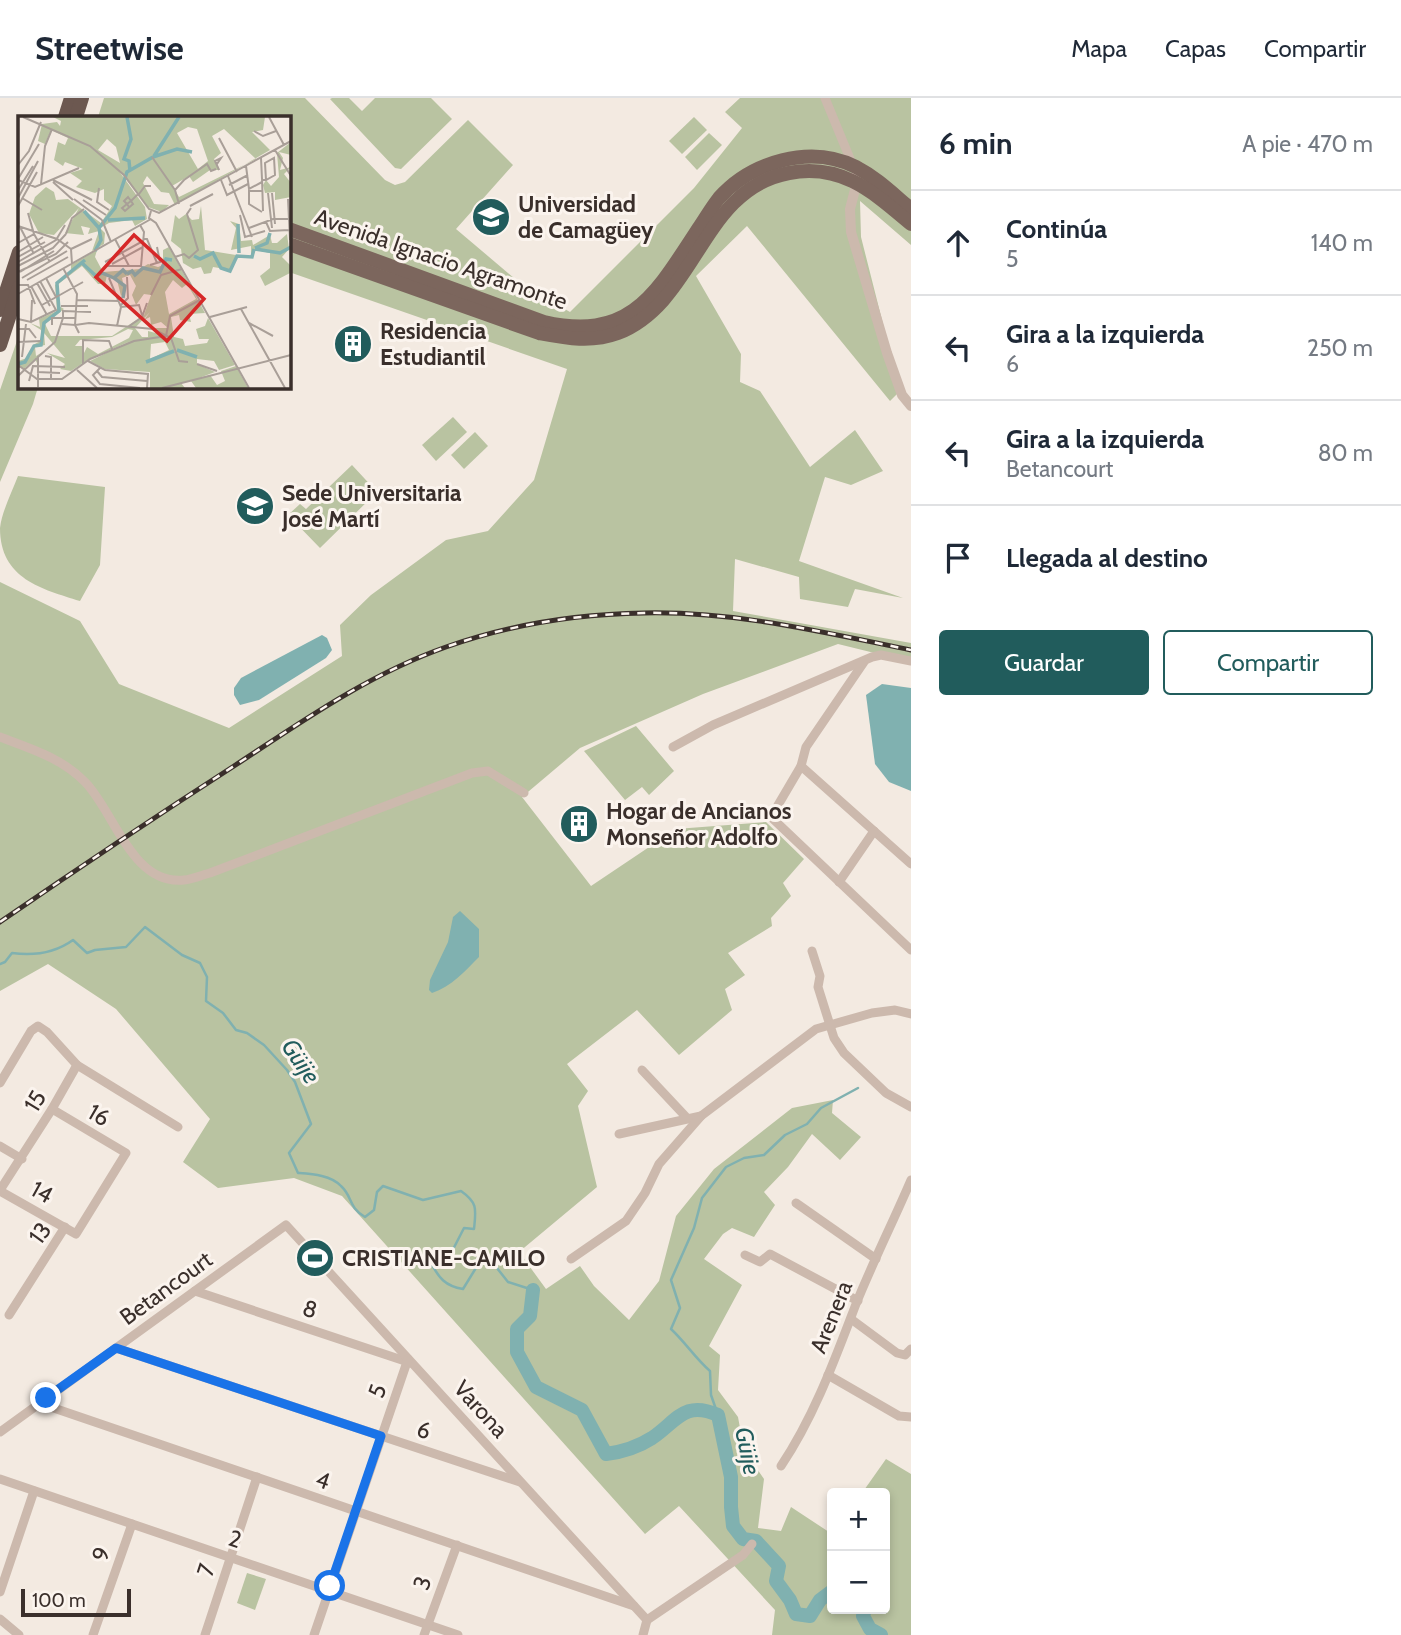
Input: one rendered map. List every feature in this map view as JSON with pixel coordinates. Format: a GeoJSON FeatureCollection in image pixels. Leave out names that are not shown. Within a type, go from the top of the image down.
{"type":"FeatureCollection","features":[{"type":"Feature","properties":{"kind":"highway"},"geometry":{"type":"LineString","coordinates":[[0,310],[18,255]]}},
{"type":"Feature","properties":{"kind":"highway"},"geometry":{"type":"LineString","coordinates":[[0,345],[18,290]]}},
{"type":"Feature","properties":{"kind":"main road","name":"Avenida Ignacio Agramonte"},"geometry":{"type":"LineString","coordinates":[[290,229],[544,322],[581,328],[611,323],[631,313],[655,292],[717,200],[758,167],[805,158],[853,166],[876,179],[911,209]]}},
{"type":"Feature","properties":{"kind":"main road","name":"Avenida Ignacio Agramonte"},"geometry":{"type":"LineString","coordinates":[[290,244],[539,333],[582,340],[619,332],[651,311],[673,288],[724,210],[757,184],[775,175],[813,171],[838,174],[876,194],[911,224]]}},
{"type":"Feature","properties":{"kind":"street"},"geometry":{"type":"LineString","coordinates":[[825,98],[857,182],[850,209],[851,232],[887,353],[902,395],[911,406]]}},
{"type":"Feature","properties":{"kind":"street"},"geometry":{"type":"LineString","coordinates":[[673,747],[713,725],[881,655],[911,661]]}},
{"type":"Feature","properties":{"kind":"street"},"geometry":{"type":"LineString","coordinates":[[864,662],[806,747],[801,766],[771,817],[911,950]]}},
{"type":"Feature","properties":{"kind":"street"},"geometry":{"type":"LineString","coordinates":[[0,737],[52,757],[69,767],[88,784],[143,866],[170,879],[183,880],[210,873],[472,772],[488,771],[524,793]]}},
{"type":"Feature","properties":{"kind":"street"},"geometry":{"type":"LineString","coordinates":[[801,766],[911,864]]}},
{"type":"Feature","properties":{"kind":"street"},"geometry":{"type":"LineString","coordinates":[[839,882],[874,831]]}},
{"type":"Feature","properties":{"kind":"street"},"geometry":{"type":"LineString","coordinates":[[812,951],[820,976],[818,987],[834,1038],[844,1053],[886,1093],[911,1107]]}},
{"type":"Feature","properties":{"kind":"street"},"geometry":{"type":"LineString","coordinates":[[571,1259],[626,1221],[645,1193],[659,1164],[701,1116],[816,1029],[894,1010],[911,1014]]}},
{"type":"Feature","properties":{"kind":"street"},"geometry":{"type":"LineString","coordinates":[[0,1083],[31,1031],[38,1026],[47,1032],[77,1065],[178,1127]]}},
{"type":"Feature","properties":{"kind":"street","name":"15"},"geometry":{"type":"LineString","coordinates":[[0,1191],[52,1110],[77,1065]]}},
{"type":"Feature","properties":{"kind":"street"},"geometry":{"type":"LineString","coordinates":[[642,1070],[687,1118]]}},
{"type":"Feature","properties":{"kind":"street","name":"16"},"geometry":{"type":"LineString","coordinates":[[52,1110],[126,1153]]}},
{"type":"Feature","properties":{"kind":"street"},"geometry":{"type":"LineString","coordinates":[[619,1134],[701,1116]]}},
{"type":"Feature","properties":{"kind":"street","name":"14"},"geometry":{"type":"LineString","coordinates":[[0,1146],[22,1159]]}},
{"type":"Feature","properties":{"kind":"street","name":"13"},"geometry":{"type":"LineString","coordinates":[[9,1315],[65,1227],[76,1234],[126,1153]]}},
{"type":"Feature","properties":{"kind":"street","name":"Arenera"},"geometry":{"type":"LineString","coordinates":[[781,1466],[796,1444],[828,1375],[911,1180]]}},
{"type":"Feature","properties":{"kind":"street","name":"14"},"geometry":{"type":"LineString","coordinates":[[0,1191],[65,1227]]}},
{"type":"Feature","properties":{"kind":"street"},"geometry":{"type":"LineString","coordinates":[[796,1203],[876,1259]]}},
{"type":"Feature","properties":{"kind":"street","name":"Betancourt"},"geometry":{"type":"LineString","coordinates":[[0,1432],[286,1225]]}},
{"type":"Feature","properties":{"kind":"street","name":"Varona"},"geometry":{"type":"LineString","coordinates":[[286,1225],[647,1620]]}},
{"type":"Feature","properties":{"kind":"street"},"geometry":{"type":"LineString","coordinates":[[745,1255],[760,1262],[770,1254],[858,1301]]}},
{"type":"Feature","properties":{"kind":"street","name":"8"},"geometry":{"type":"LineString","coordinates":[[195,1291],[410,1362]]}},
{"type":"Feature","properties":{"kind":"street"},"geometry":{"type":"LineString","coordinates":[[851,1319],[897,1353],[905,1355],[911,1349]]}},
{"type":"Feature","properties":{"kind":"street","name":"6"},"geometry":{"type":"LineString","coordinates":[[116,1348],[522,1483]]}},
{"type":"Feature","properties":{"kind":"street","name":"5"},"geometry":{"type":"LineString","coordinates":[[314,1635],[381,1436],[410,1362]]}},
{"type":"Feature","properties":{"kind":"street"},"geometry":{"type":"LineString","coordinates":[[828,1375],[900,1416],[911,1417]]}},
{"type":"Feature","properties":{"kind":"street","name":"4"},"geometry":{"type":"LineString","coordinates":[[39,1403],[635,1606]]}},
{"type":"Feature","properties":{"kind":"street","name":"7"},"geometry":{"type":"LineString","coordinates":[[205,1635],[257,1477]]}},
{"type":"Feature","properties":{"kind":"street","name":"2"},"geometry":{"type":"LineString","coordinates":[[0,1479],[458,1635]]}},
{"type":"Feature","properties":{"kind":"street"},"geometry":{"type":"LineString","coordinates":[[0,1592],[34,1491]]}},
{"type":"Feature","properties":{"kind":"street","name":"9"},"geometry":{"type":"LineString","coordinates":[[93,1635],[132,1524]]}},
{"type":"Feature","properties":{"kind":"street"},"geometry":{"type":"LineString","coordinates":[[643,1635],[647,1620],[743,1556],[752,1544]]}},
{"type":"Feature","properties":{"kind":"street","name":"3"},"geometry":{"type":"LineString","coordinates":[[424,1635],[457,1545]]}},
{"type":"Feature","properties":{"kind":"street"},"geometry":{"type":"LineString","coordinates":[[0,1619],[19,1635]]}},
{"type":"Feature","properties":{"kind":"green space"},"geometry":{"type":"Polygon","coordinates":[[[104,98],[305,98],[385,180],[395,185],[405,182],[468,120],[513,165],[456,229],[521,284],[570,312],[694,188],[742,128],[725,112],[740,98],[911,98],[911,245],[860,201],[861,237],[900,391],[890,401],[747,226],[696,276],[741,354],[740,382],[760,391],[810,467],[855,430],[883,471],[851,485],[825,477],[799,561],[903,598],[855,589],[848,607],[800,599],[799,577],[735,559],[733,611],[911,643],[911,662],[838,644],[703,694],[580,748],[522,797],[591,886],[676,829],[766,822],[804,859],[783,883],[791,896],[771,918],[772,926],[728,953],[745,975],[725,989],[732,1010],[679,1055],[637,1010],[567,1064],[588,1091],[578,1106],[597,1187],[519,1252],[546,1289],[580,1266],[594,1286],[629,1320],[659,1281],[676,1216],[714,1169],[792,1108],[833,1100],[832,1113],[861,1137],[840,1160],[812,1134],[788,1167],[764,1192],[775,1205],[754,1237],[732,1228],[723,1234],[704,1259],[742,1285],[709,1346],[720,1355],[718,1390],[738,1417],[744,1450],[764,1479],[758,1528],[781,1531],[791,1507],[827,1531],[827,1614],[890,1614],[890,1488],[866,1488],[886,1459],[911,1474],[911,1635],[772,1635],[775,1610],[679,1506],[645,1534],[342,1196],[294,1178],[218,1188],[183,1162],[210,1119],[116,1009],[48,964],[0,991],[0,582],[80,621],[119,684],[229,728],[342,656],[340,625],[371,595],[446,540],[488,531],[534,480],[567,369],[290,272],[290,116],[98,116],[104,98]]]}},
{"type":"Feature","properties":{"kind":"green space"},"geometry":{"type":"Polygon","coordinates":[[[349,98],[362,111],[375,98],[431,98],[452,119],[401,169],[395,168],[330,99],[349,98]]]}},
{"type":"Feature","properties":{"kind":"green space"},"geometry":{"type":"Polygon","coordinates":[[[694,117],[707,130],[682,154],[669,141],[694,117]]]}},
{"type":"Feature","properties":{"kind":"green space"},"geometry":{"type":"Polygon","coordinates":[[[709,133],[722,145],[697,170],[685,157],[709,133]]]}},
{"type":"Feature","properties":{"kind":"green space"},"geometry":{"type":"Polygon","coordinates":[[[18,338],[18,388],[38,388],[0,482],[0,390],[18,338]]]}},
{"type":"Feature","properties":{"kind":"green space"},"geometry":{"type":"Polygon","coordinates":[[[453,417],[467,432],[436,461],[422,445],[453,417]]]}},
{"type":"Feature","properties":{"kind":"green space"},"geometry":{"type":"Polygon","coordinates":[[[475,432],[488,446],[464,469],[451,455],[475,432]]]}},
{"type":"Feature","properties":{"kind":"green space"},"geometry":{"type":"Polygon","coordinates":[[[352,465],[377,492],[320,548],[288,515],[300,504],[306,509],[352,465]]]}},
{"type":"Feature","properties":{"kind":"green space"},"geometry":{"type":"Polygon","coordinates":[[[18,476],[105,487],[100,565],[80,601],[38,586],[15,570],[7,559],[0,528],[18,476]]]}},
{"type":"Feature","properties":{"kind":"green space"},"geometry":{"type":"Polygon","coordinates":[[[636,726],[674,771],[649,795],[642,787],[625,800],[584,751],[636,726]]]}},
{"type":"Feature","properties":{"kind":"green space"},"geometry":{"type":"Polygon","coordinates":[[[247,1573],[266,1579],[255,1610],[237,1603],[247,1573]]]}},
{"type":"Feature","properties":{"kind":"water"},"geometry":{"type":"Polygon","coordinates":[[[322,635],[327,638],[332,650],[326,658],[259,700],[240,705],[234,695],[234,688],[241,678],[322,635]]]}},
{"type":"Feature","properties":{"kind":"water"},"geometry":{"type":"Polygon","coordinates":[[[882,684],[911,688],[911,791],[889,782],[875,764],[866,695],[882,684]]]}},
{"type":"Feature","properties":{"kind":"water"},"geometry":{"type":"Polygon","coordinates":[[[460,911],[479,929],[479,957],[452,983],[432,993],[429,990],[430,980],[448,942],[453,917],[460,911]]]}},
{"type":"Feature","properties":{"kind":"waterway","name":"Güije"},"geometry":{"type":"LineString","coordinates":[[0,964],[12,953],[44,953],[73,940],[87,953],[126,947],[145,927],[182,955],[200,963],[207,977],[206,1001],[223,1013],[236,1030],[247,1033],[264,1045],[295,1082],[311,1124],[289,1153],[298,1173],[321,1176],[337,1182],[365,1217],[374,1210],[377,1192],[383,1186],[423,1200],[461,1191],[475,1207],[474,1229],[464,1228],[445,1265],[431,1263],[437,1273],[447,1283],[463,1289],[479,1263],[493,1263],[508,1282],[533,1290]]}},
{"type":"Feature","properties":{"kind":"waterway"},"geometry":{"type":"LineString","coordinates":[[718,1415],[711,1395],[710,1371],[671,1329],[680,1308],[671,1280],[694,1228],[702,1198],[726,1167],[744,1158],[764,1155],[785,1135],[807,1124],[821,1108],[858,1088]]}},
{"type":"Feature","properties":{"kind":"waterway","name":"Güije"},"geometry":{"type":"LineString","coordinates":[[533,1290],[530,1316],[517,1329],[517,1352],[536,1387],[582,1410],[606,1454],[630,1449],[647,1441],[689,1411],[706,1411],[718,1415],[731,1477],[733,1526],[743,1539],[756,1541],[779,1566],[776,1581],[790,1600],[796,1614],[810,1616],[820,1600],[827,1595]]}},
{"type":"Feature","properties":{"kind":"waterway","name":"Güije"},"geometry":{"type":"LineString","coordinates":[[864,1614],[870,1629],[881,1635]]}},
{"type":"Feature","properties":{"kind":"railway"},"geometry":{"type":"LineString","coordinates":[[0,922],[336,700],[418,658],[470,639],[569,618],[678,613],[778,624],[911,650]]}},
{"type":"Feature","properties":{"kind":"place","name":"Universidad de Camagüey"},"geometry":{"type":"Point","coordinates":[491,217]}},
{"type":"Feature","properties":{"kind":"place","name":"Residencia Estudiantil"},"geometry":{"type":"Point","coordinates":[353,344]}},
{"type":"Feature","properties":{"kind":"place","name":"Sede Universitaria José Martí"},"geometry":{"type":"Point","coordinates":[255,506]}},
{"type":"Feature","properties":{"kind":"place","name":"Hogar de Ancianos Monseñor Adolfo"},"geometry":{"type":"Point","coordinates":[579,824]}},
{"type":"Feature","properties":{"kind":"place","name":"CRISTIANE-CAMILO"},"geometry":{"type":"Point","coordinates":[315,1258]}},
{"type":"Feature","properties":{"kind":"route"},"geometry":{"type":"LineString","coordinates":[[46,1398],[116,1348],[381,1436],[330,1586]]}}]}
